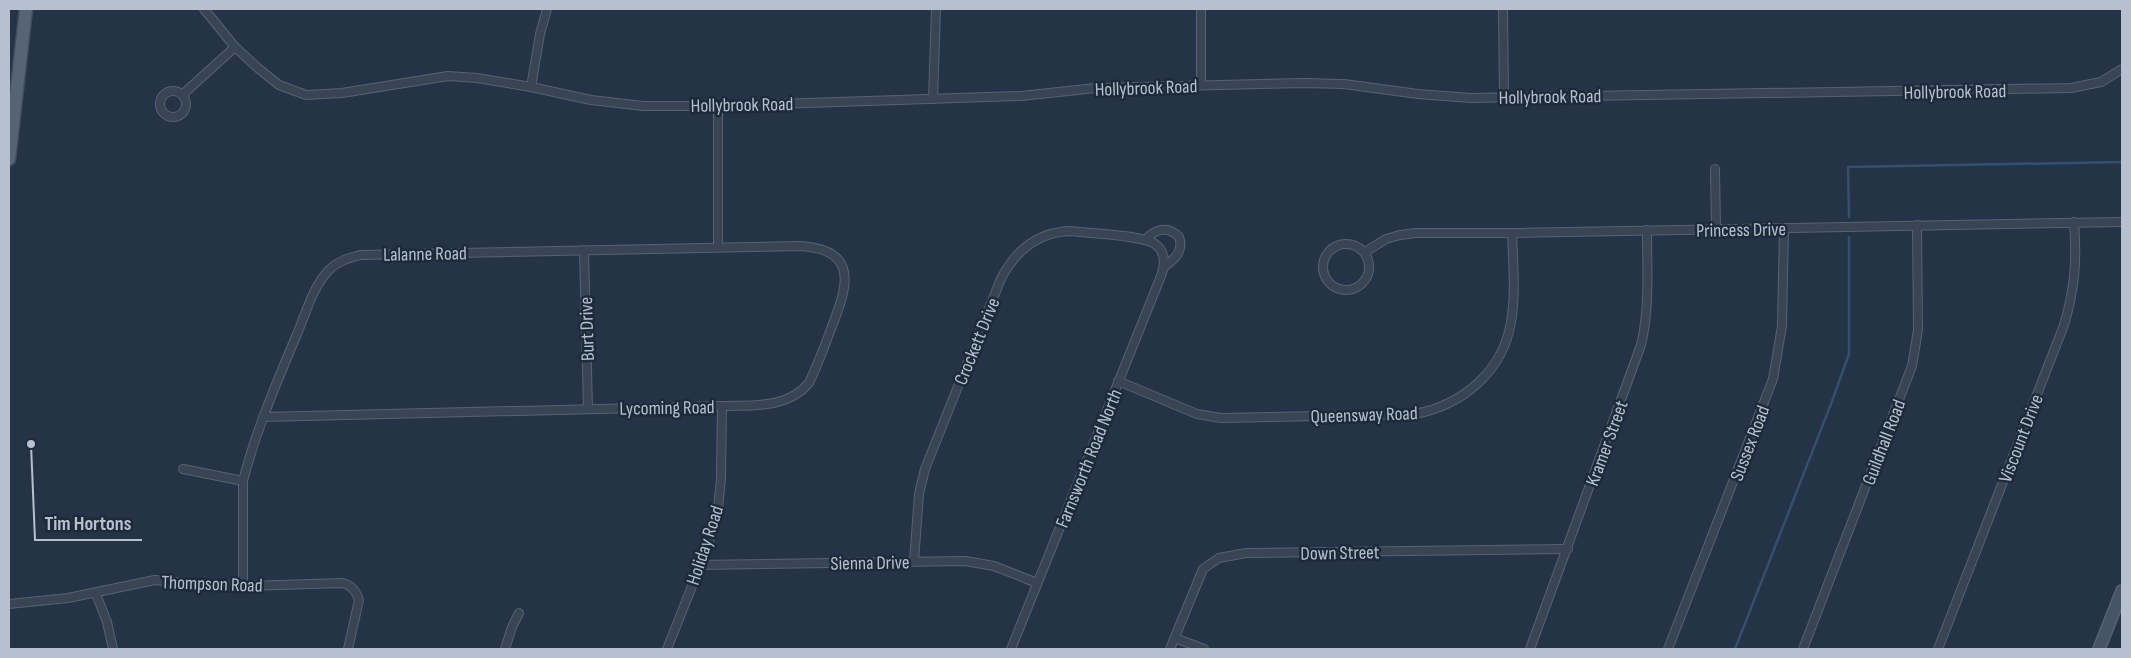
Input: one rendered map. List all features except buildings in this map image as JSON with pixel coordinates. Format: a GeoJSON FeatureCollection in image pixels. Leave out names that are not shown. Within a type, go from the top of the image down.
{"type":"FeatureCollection","features":[{"type":"Feature","properties":{"kind":"main road"},"geometry":{"type":"LineString","coordinates":[[9,159],[26,9]]}},
{"type":"Feature","properties":{"kind":"main road"},"geometry":{"type":"LineString","coordinates":[[2100,649],[2122,591]]}},
{"type":"Feature","properties":{"kind":"street","name":"Hollybrook Road"},"geometry":{"type":"LineString","coordinates":[[204,9],[235,47],[280,85],[306,95],[342,93],[448,76],[477,78],[591,100],[643,106],[718,106],[1021,96],[1096,88],[1328,83],[1443,97],[2070,88],[2101,82],[2122,69]]}},
{"type":"Feature","properties":{"kind":"street"},"geometry":{"type":"LineString","coordinates":[[531,87],[540,34],[547,9]]}},
{"type":"Feature","properties":{"kind":"street"},"geometry":{"type":"LineString","coordinates":[[934,99],[936,9]]}},
{"type":"Feature","properties":{"kind":"street"},"geometry":{"type":"LineString","coordinates":[[1201,9],[1202,85]]}},
{"type":"Feature","properties":{"kind":"street"},"geometry":{"type":"LineString","coordinates":[[1503,9],[1504,97]]}},
{"type":"Feature","properties":{"kind":"street"},"geometry":{"type":"LineString","coordinates":[[182,95],[235,47]]}},
{"type":"Feature","properties":{"kind":"street"},"geometry":{"type":"LineString","coordinates":[[718,106],[718,247]]}},
{"type":"Feature","properties":{"kind":"street"},"geometry":{"type":"LineString","coordinates":[[1715,169],[1716,229]]}},
{"type":"Feature","properties":{"kind":"street","name":"Viscount Drive"},"geometry":{"type":"LineString","coordinates":[[1938,649],[2064,325],[2074,285],[2076,262],[2074,222]]}},
{"type":"Feature","properties":{"kind":"street","name":"Princess Drive"},"geometry":{"type":"LineString","coordinates":[[1365,252],[1386,239],[1416,232],[1512,233],[2122,222]]}},
{"type":"Feature","properties":{"kind":"street","name":"Guildhall Road"},"geometry":{"type":"LineString","coordinates":[[1803,649],[1912,366],[1918,330],[1917,225]]}},
{"type":"Feature","properties":{"kind":"street","name":"Sussex Road"},"geometry":{"type":"LineString","coordinates":[[1668,649],[1773,379],[1782,326],[1784,228]]}},
{"type":"Feature","properties":{"kind":"street"},"geometry":{"type":"LineString","coordinates":[[1161,230],[1170,230],[1179,236],[1181,244],[1178,254],[1164,267],[1160,249],[1152,242],[1145,240],[1150,234],[1161,230]]}},
{"type":"Feature","properties":{"kind":"street","name":"Kramer Street"},"geometry":{"type":"LineString","coordinates":[[1530,649],[1641,345],[1647,316],[1647,230]]}},
{"type":"Feature","properties":{"kind":"street","name":"Crockett Drive"},"geometry":{"type":"LineString","coordinates":[[914,561],[917,512],[923,475],[1007,268],[1026,246],[1037,239],[1058,232],[1069,231],[1145,240]]}},
{"type":"Feature","properties":{"kind":"street","name":"Queensway Road"},"geometry":{"type":"LineString","coordinates":[[1118,381],[1197,414],[1220,418],[1415,414],[1441,408],[1465,394],[1486,376],[1497,361],[1505,344],[1513,311],[1512,233]]}},
{"type":"Feature","properties":{"kind":"street"},"geometry":{"type":"LineString","coordinates":[[1344,244],[1352,244],[1365,252],[1370,267],[1365,281],[1352,290],[1337,288],[1330,284],[1323,271],[1326,256],[1331,250],[1344,244]]}},
{"type":"Feature","properties":{"kind":"street","name":"Lycoming Road"},"geometry":{"type":"LineString","coordinates":[[263,417],[722,406],[776,403],[789,399],[801,392],[814,373],[843,298],[845,276],[842,266],[835,256],[825,249],[814,246],[718,247]]}},
{"type":"Feature","properties":{"kind":"street","name":"Lalanne Road"},"geometry":{"type":"LineString","coordinates":[[243,586],[243,481],[263,417],[315,290],[329,270],[338,263],[360,255],[718,247]]}},
{"type":"Feature","properties":{"kind":"street","name":"Burt Drive"},"geometry":{"type":"LineString","coordinates":[[584,250],[588,408]]}},
{"type":"Feature","properties":{"kind":"street","name":"Farnsworth Road North"},"geometry":{"type":"LineString","coordinates":[[1011,649],[1164,267]]}},
{"type":"Feature","properties":{"kind":"street","name":"Holiday Road"},"geometry":{"type":"LineString","coordinates":[[667,649],[711,537],[718,509],[721,478],[722,406]]}},
{"type":"Feature","properties":{"kind":"street"},"geometry":{"type":"LineString","coordinates":[[183,469],[243,481]]}},
{"type":"Feature","properties":{"kind":"street","name":"Down Street"},"geometry":{"type":"LineString","coordinates":[[1170,649],[1200,573],[1207,565],[1227,555],[1246,553],[1568,549]]}},
{"type":"Feature","properties":{"kind":"street","name":"Sienna Drive"},"geometry":{"type":"LineString","coordinates":[[700,565],[965,560],[986,563],[1037,583]]}},
{"type":"Feature","properties":{"kind":"street","name":"Thompson Road"},"geometry":{"type":"LineString","coordinates":[[9,604],[96,594],[142,581],[155,580],[207,586],[323,583],[349,586],[357,594],[359,600],[348,649]]}},
{"type":"Feature","properties":{"kind":"street"},"geometry":{"type":"LineString","coordinates":[[96,594],[107,622],[113,649]]}},
{"type":"Feature","properties":{"kind":"street"},"geometry":{"type":"LineString","coordinates":[[504,649],[519,614]]}},
{"type":"Feature","properties":{"kind":"street"},"geometry":{"type":"LineString","coordinates":[[1174,638],[1204,649]]}},
{"type":"Feature","properties":{"kind":"waterway"},"geometry":{"type":"LineString","coordinates":[[1849,217],[1848,167],[2122,162]]}},
{"type":"Feature","properties":{"kind":"waterway"},"geometry":{"type":"LineString","coordinates":[[1735,649],[1849,354],[1849,237]]}},
{"type":"Feature","properties":{"kind":"place","name":"Tim Hortons"},"geometry":{"type":"Point","coordinates":[31,444]}}]}
